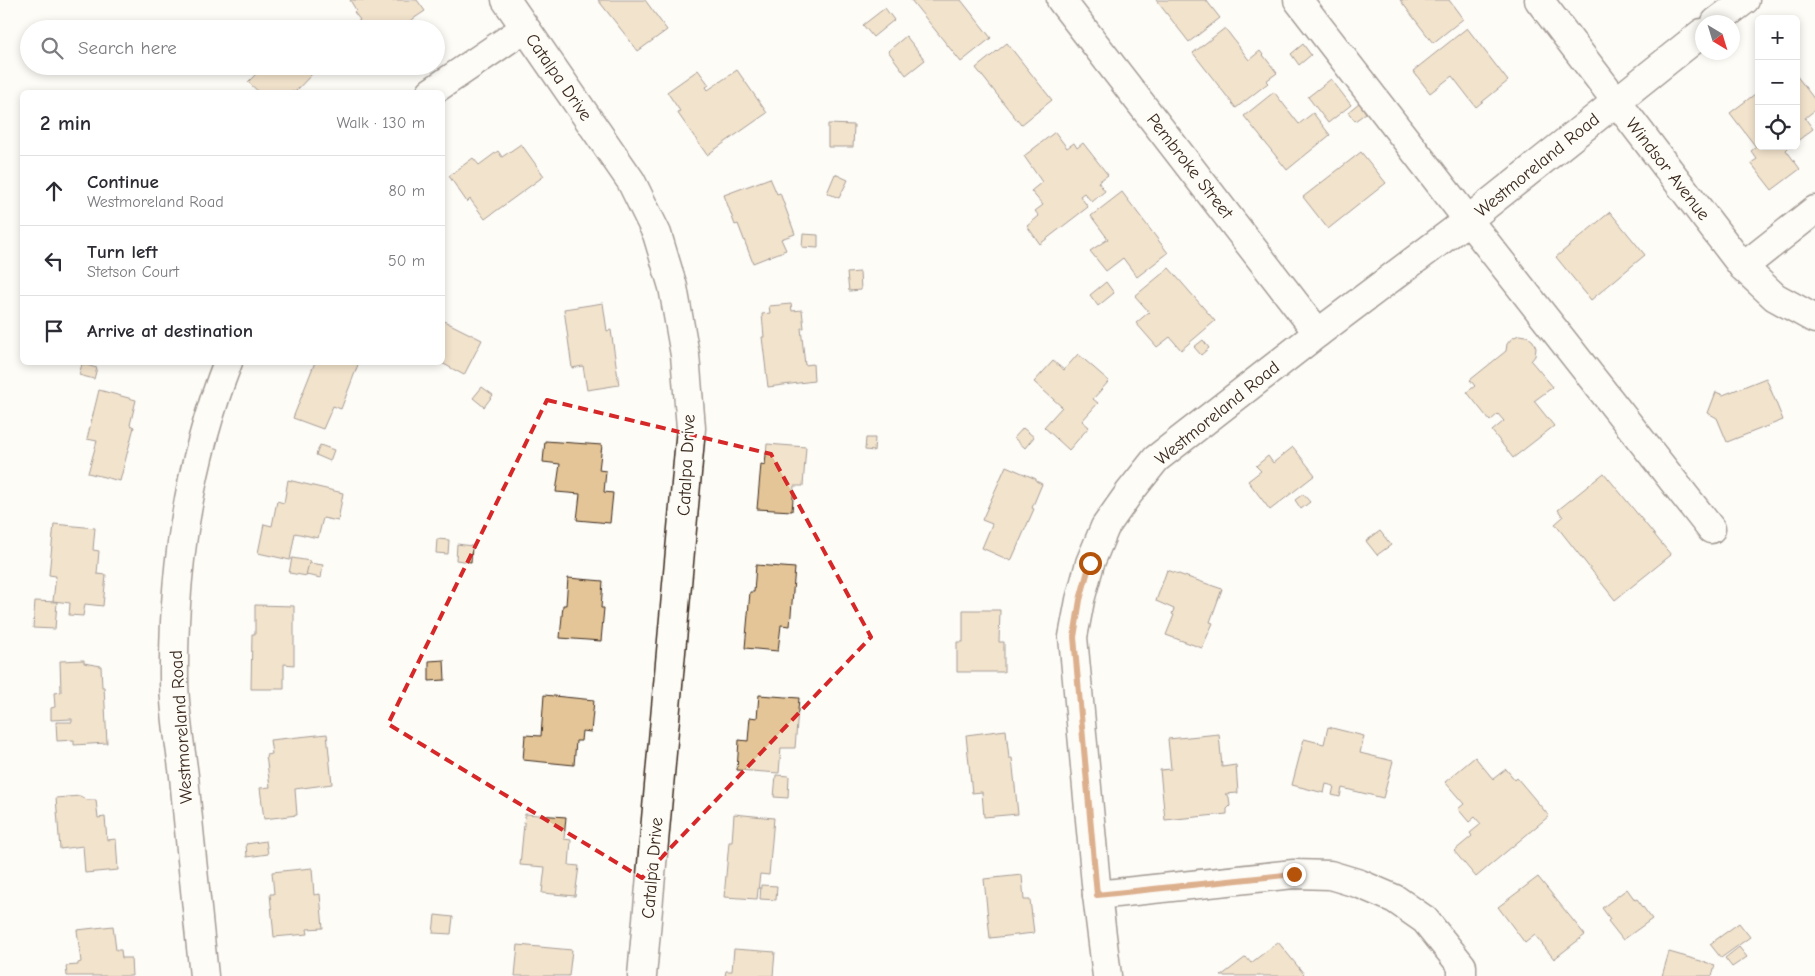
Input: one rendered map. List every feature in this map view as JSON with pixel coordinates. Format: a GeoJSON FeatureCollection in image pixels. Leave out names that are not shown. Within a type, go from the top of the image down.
{"type":"FeatureCollection","features":[{"type":"Feature","properties":{"kind":"street","name":"Catalpa Drive"},"geometry":{"type":"LineString","coordinates":[[506,0],[631,181],[657,234],[673,287],[685,355],[691,428],[642,976]]}},
{"type":"Feature","properties":{"kind":"street","name":"Pembroke Street"},"geometry":{"type":"LineString","coordinates":[[1061,0],[1318,333]]}},
{"type":"Feature","properties":{"kind":"street"},"geometry":{"type":"LineString","coordinates":[[1298,0],[1711,529]]}},
{"type":"Feature","properties":{"kind":"street","name":"Windsor Avenue"},"geometry":{"type":"LineString","coordinates":[[1539,0],[1743,267],[1775,297],[1815,320]]}},
{"type":"Feature","properties":{"kind":"street"},"geometry":{"type":"LineString","coordinates":[[1725,15],[1745,0]]}},
{"type":"Feature","properties":{"kind":"street"},"geometry":{"type":"LineString","coordinates":[[435,90],[525,28]]}},
{"type":"Feature","properties":{"kind":"street","name":"Westmoreland Road"},"geometry":{"type":"LineString","coordinates":[[1107,976],[1097,895],[1074,637],[1080,600],[1090,563],[1105,527],[1156,459],[1318,333],[1468,220],[1695,40]]}},
{"type":"Feature","properties":{"kind":"street"},"geometry":{"type":"LineString","coordinates":[[1743,267],[1815,210]]}},
{"type":"Feature","properties":{"kind":"street","name":"Westmoreland Road"},"geometry":{"type":"LineString","coordinates":[[204,976],[174,680],[175,625],[180,557],[191,494],[204,437],[227,365]]}},
{"type":"Feature","properties":{"kind":"street"},"geometry":{"type":"LineString","coordinates":[[1097,895],[1294,874],[1330,875],[1395,899],[1425,920],[1462,966],[1462,976]]}},
{"type":"Feature","properties":{"kind":"highlighted area"},"geometry":{"type":"Polygon","coordinates":[[[547,400],[771,454],[871,637],[642,878],[388,724],[547,400]]]}},
{"type":"Feature","properties":{"kind":"building"},"geometry":{"type":"Polygon","coordinates":[[[350,0],[417,0],[425,11],[412,20],[360,20],[354,12],[356,10],[350,0]]]}},
{"type":"Feature","properties":{"kind":"building"},"geometry":{"type":"Polygon","coordinates":[[[598,0],[645,0],[667,30],[638,51],[598,0]]]}},
{"type":"Feature","properties":{"kind":"building"},"geometry":{"type":"Polygon","coordinates":[[[911,0],[961,0],[991,38],[961,62],[911,0]]]}},
{"type":"Feature","properties":{"kind":"building"},"geometry":{"type":"Polygon","coordinates":[[[1156,0],[1206,0],[1220,18],[1189,42],[1156,0]]]}},
{"type":"Feature","properties":{"kind":"building"},"geometry":{"type":"Polygon","coordinates":[[[1400,0],[1449,0],[1463,19],[1433,43],[1400,0]]]}},
{"type":"Feature","properties":{"kind":"building"},"geometry":{"type":"Polygon","coordinates":[[[885,8],[894,20],[873,37],[863,25],[885,8]]]}},
{"type":"Feature","properties":{"kind":"building"},"geometry":{"type":"Polygon","coordinates":[[[1225,28],[1249,60],[1260,51],[1277,73],[1266,81],[1268,83],[1236,108],[1193,53],[1225,28]]]}},
{"type":"Feature","properties":{"kind":"building"},"geometry":{"type":"Polygon","coordinates":[[[1467,28],[1508,81],[1476,107],[1452,76],[1430,93],[1413,71],[1467,28]]]}},
{"type":"Feature","properties":{"kind":"building"},"geometry":{"type":"Polygon","coordinates":[[[906,36],[925,60],[906,75],[888,51],[906,36]]]}},
{"type":"Feature","properties":{"kind":"building"},"geometry":{"type":"Polygon","coordinates":[[[1007,43],[1052,100],[1021,125],[976,68],[1007,43]]]}},
{"type":"Feature","properties":{"kind":"building"},"geometry":{"type":"Polygon","coordinates":[[[1303,44],[1311,55],[1299,65],[1291,54],[1303,44]]]}},
{"type":"Feature","properties":{"kind":"building"},"geometry":{"type":"Polygon","coordinates":[[[698,70],[709,85],[706,87],[708,90],[737,70],[767,113],[707,155],[677,112],[680,111],[667,92],[698,70]]]}},
{"type":"Feature","properties":{"kind":"building"},"geometry":{"type":"Polygon","coordinates":[[[255,75],[311,75],[297,90],[257,90],[248,82],[255,75]]]}},
{"type":"Feature","properties":{"kind":"building"},"geometry":{"type":"Polygon","coordinates":[[[1331,79],[1351,105],[1328,123],[1308,97],[1331,79]]]}},
{"type":"Feature","properties":{"kind":"building"},"geometry":{"type":"Polygon","coordinates":[[[1800,80],[1815,100],[1815,110],[1805,118],[1813,129],[1800,139],[1800,80]]]}},
{"type":"Feature","properties":{"kind":"building"},"geometry":{"type":"Polygon","coordinates":[[[1274,92],[1299,124],[1313,113],[1330,135],[1287,170],[1244,116],[1274,92]]]}},
{"type":"Feature","properties":{"kind":"building"},"geometry":{"type":"Polygon","coordinates":[[[1755,94],[1755,146],[1730,113],[1755,94]]]}},
{"type":"Feature","properties":{"kind":"building"},"geometry":{"type":"Polygon","coordinates":[[[1359,103],[1366,113],[1355,121],[1348,112],[1359,103]]]}},
{"type":"Feature","properties":{"kind":"building"},"geometry":{"type":"Polygon","coordinates":[[[828,124],[854,125],[853,147],[828,147],[828,124]]]}},
{"type":"Feature","properties":{"kind":"building"},"geometry":{"type":"Polygon","coordinates":[[[1055,132],[1067,148],[1074,143],[1077,148],[1083,143],[1108,175],[1098,182],[1105,191],[1092,202],[1084,193],[1080,196],[1088,207],[1040,244],[1027,226],[1039,216],[1035,211],[1043,205],[1031,191],[1042,182],[1024,156],[1055,132]]]}},
{"type":"Feature","properties":{"kind":"building"},"geometry":{"type":"Polygon","coordinates":[[[521,144],[544,176],[485,219],[470,199],[467,202],[449,176],[473,158],[479,165],[498,151],[502,157],[521,144]]]}},
{"type":"Feature","properties":{"kind":"building"},"geometry":{"type":"Polygon","coordinates":[[[1755,148],[1755,150],[1786,150],[1800,169],[1772,190],[1751,163],[1757,159],[1751,151],[1755,148]]]}},
{"type":"Feature","properties":{"kind":"building"},"geometry":{"type":"Polygon","coordinates":[[[1361,152],[1386,183],[1328,229],[1303,197],[1361,152]]]}},
{"type":"Feature","properties":{"kind":"building"},"geometry":{"type":"Polygon","coordinates":[[[835,174],[848,180],[839,198],[827,193],[835,174]]]}},
{"type":"Feature","properties":{"kind":"building"},"geometry":{"type":"Polygon","coordinates":[[[770,178],[777,194],[780,193],[795,234],[781,239],[786,250],[753,263],[738,224],[735,225],[724,195],[770,178]]]}},
{"type":"Feature","properties":{"kind":"building"},"geometry":{"type":"Polygon","coordinates":[[[1122,192],[1168,253],[1137,277],[1123,258],[1106,271],[1090,251],[1108,239],[1091,216],[1122,192]]]}},
{"type":"Feature","properties":{"kind":"building"},"geometry":{"type":"Polygon","coordinates":[[[1610,212],[1645,255],[1591,300],[1556,257],[1610,212]]]}},
{"type":"Feature","properties":{"kind":"building"},"geometry":{"type":"Polygon","coordinates":[[[803,234],[818,235],[818,248],[802,247],[803,234]]]}},
{"type":"Feature","properties":{"kind":"building"},"geometry":{"type":"Polygon","coordinates":[[[1169,268],[1215,321],[1181,350],[1170,337],[1157,347],[1136,323],[1149,312],[1135,296],[1169,268]]]}},
{"type":"Feature","properties":{"kind":"building"},"geometry":{"type":"Polygon","coordinates":[[[860,272],[861,290],[849,291],[847,273],[860,272]]]}},
{"type":"Feature","properties":{"kind":"building"},"geometry":{"type":"Polygon","coordinates":[[[1106,282],[1114,293],[1098,306],[1090,295],[1106,282]]]}},
{"type":"Feature","properties":{"kind":"building"},"geometry":{"type":"Polygon","coordinates":[[[603,303],[607,331],[611,330],[619,385],[587,390],[583,366],[572,368],[564,309],[603,303]]]}},
{"type":"Feature","properties":{"kind":"building"},"geometry":{"type":"Polygon","coordinates":[[[791,304],[792,311],[802,310],[804,328],[801,328],[805,365],[813,364],[814,381],[768,387],[762,337],[764,337],[762,314],[770,313],[769,306],[791,304]]]}},
{"type":"Feature","properties":{"kind":"building"},"geometry":{"type":"Polygon","coordinates":[[[445,322],[482,340],[464,375],[445,365],[445,322]]]}},
{"type":"Feature","properties":{"kind":"building"},"geometry":{"type":"Polygon","coordinates":[[[1519,335],[1527,336],[1533,341],[1536,348],[1535,356],[1531,361],[1553,387],[1534,401],[1554,426],[1513,458],[1492,431],[1504,421],[1498,414],[1490,421],[1467,392],[1475,386],[1470,380],[1506,351],[1507,344],[1512,338],[1519,335]]]}},
{"type":"Feature","properties":{"kind":"building"},"geometry":{"type":"Polygon","coordinates":[[[1203,340],[1209,348],[1201,355],[1194,347],[1203,340]]]}},
{"type":"Feature","properties":{"kind":"building"},"geometry":{"type":"Polygon","coordinates":[[[1078,354],[1109,381],[1093,399],[1098,403],[1082,421],[1089,427],[1069,450],[1044,427],[1062,407],[1034,382],[1053,361],[1064,370],[1078,354]]]}},
{"type":"Feature","properties":{"kind":"building"},"geometry":{"type":"Polygon","coordinates":[[[82,365],[97,368],[94,379],[79,375],[82,365]]]}},
{"type":"Feature","properties":{"kind":"building"},"geometry":{"type":"Polygon","coordinates":[[[314,365],[358,365],[341,409],[333,406],[323,429],[293,418],[314,365]]]}},
{"type":"Feature","properties":{"kind":"building"},"geometry":{"type":"Polygon","coordinates":[[[1766,378],[1783,420],[1727,442],[1717,418],[1708,413],[1716,392],[1723,395],[1766,378]]]}},
{"type":"Feature","properties":{"kind":"building"},"geometry":{"type":"Polygon","coordinates":[[[482,387],[493,395],[484,407],[473,398],[482,387]]]}},
{"type":"Feature","properties":{"kind":"building"},"geometry":{"type":"Polygon","coordinates":[[[99,390],[136,400],[130,425],[134,427],[120,481],[88,473],[97,441],[87,439],[99,390]]]}},
{"type":"Feature","properties":{"kind":"building"},"geometry":{"type":"Polygon","coordinates":[[[1023,428],[1034,437],[1025,448],[1014,438],[1023,428]]]}},
{"type":"Feature","properties":{"kind":"building"},"geometry":{"type":"Polygon","coordinates":[[[866,438],[875,438],[874,451],[865,450],[866,438]]]}},
{"type":"Feature","properties":{"kind":"building"},"geometry":{"type":"Polygon","coordinates":[[[545,441],[602,445],[599,470],[606,471],[604,492],[613,493],[610,523],[577,520],[580,494],[556,492],[560,464],[543,462],[545,441]]]}},
{"type":"Feature","properties":{"kind":"building"},"geometry":{"type":"Polygon","coordinates":[[[767,444],[806,447],[803,486],[794,486],[792,511],[757,509],[761,464],[765,465],[767,444]]]}},
{"type":"Feature","properties":{"kind":"building"},"geometry":{"type":"Polygon","coordinates":[[[320,445],[334,450],[330,461],[316,455],[320,445]]]}},
{"type":"Feature","properties":{"kind":"building"},"geometry":{"type":"Polygon","coordinates":[[[1293,447],[1315,475],[1270,510],[1248,481],[1261,471],[1256,466],[1268,456],[1273,463],[1293,447]]]}},
{"type":"Feature","properties":{"kind":"building"},"geometry":{"type":"Polygon","coordinates":[[[1006,466],[1036,479],[1036,481],[1042,484],[1032,508],[1034,509],[1011,561],[982,548],[992,524],[982,520],[1006,466]]]}},
{"type":"Feature","properties":{"kind":"building"},"geometry":{"type":"Polygon","coordinates":[[[1604,473],[1671,555],[1615,600],[1555,524],[1563,517],[1558,510],[1604,473]]]}},
{"type":"Feature","properties":{"kind":"building"},"geometry":{"type":"Polygon","coordinates":[[[288,480],[343,493],[338,521],[323,518],[318,538],[295,533],[290,560],[258,553],[264,524],[272,526],[277,501],[284,503],[288,480]]]}},
{"type":"Feature","properties":{"kind":"building"},"geometry":{"type":"Polygon","coordinates":[[[1303,494],[1310,502],[1301,509],[1295,500],[1303,494]]]}},
{"type":"Feature","properties":{"kind":"building"},"geometry":{"type":"Polygon","coordinates":[[[54,524],[95,528],[93,550],[99,551],[97,574],[106,575],[103,606],[85,604],[83,616],[69,615],[70,603],[53,601],[56,576],[49,575],[54,524]]]}},
{"type":"Feature","properties":{"kind":"building"},"geometry":{"type":"Polygon","coordinates":[[[1380,531],[1391,545],[1377,555],[1366,541],[1380,531]]]}},
{"type":"Feature","properties":{"kind":"building"},"geometry":{"type":"Polygon","coordinates":[[[437,539],[449,540],[448,554],[436,553],[437,539]]]}},
{"type":"Feature","properties":{"kind":"building"},"geometry":{"type":"Polygon","coordinates":[[[457,544],[472,546],[471,562],[456,560],[457,544]]]}},
{"type":"Feature","properties":{"kind":"building"},"geometry":{"type":"Polygon","coordinates":[[[292,558],[310,561],[307,576],[289,573],[292,558]]]}},
{"type":"Feature","properties":{"kind":"building"},"geometry":{"type":"Polygon","coordinates":[[[309,563],[323,565],[321,578],[306,575],[309,563]]]}},
{"type":"Feature","properties":{"kind":"building"},"geometry":{"type":"Polygon","coordinates":[[[756,565],[795,568],[790,626],[781,625],[778,651],[745,648],[750,592],[754,592],[756,565]]]}},
{"type":"Feature","properties":{"kind":"building"},"geometry":{"type":"Polygon","coordinates":[[[1167,570],[1222,589],[1210,622],[1213,623],[1202,648],[1166,635],[1174,615],[1172,614],[1174,609],[1156,601],[1167,570]]]}},
{"type":"Feature","properties":{"kind":"building"},"geometry":{"type":"Polygon","coordinates":[[[568,578],[603,581],[601,608],[604,608],[601,641],[560,638],[563,605],[566,605],[568,578]]]}},
{"type":"Feature","properties":{"kind":"building"},"geometry":{"type":"Polygon","coordinates":[[[35,601],[57,602],[55,629],[33,628],[35,601]]]}},
{"type":"Feature","properties":{"kind":"building"},"geometry":{"type":"Polygon","coordinates":[[[255,605],[294,606],[294,665],[284,664],[284,689],[251,689],[252,634],[255,634],[255,605]]]}},
{"type":"Feature","properties":{"kind":"building"},"geometry":{"type":"Polygon","coordinates":[[[963,610],[1000,610],[999,642],[1004,642],[1004,672],[957,672],[957,642],[963,642],[963,610]]]}},
{"type":"Feature","properties":{"kind":"building"},"geometry":{"type":"Polygon","coordinates":[[[84,660],[84,663],[101,666],[107,743],[74,745],[74,740],[57,741],[56,722],[72,722],[72,719],[51,720],[51,708],[55,707],[54,693],[61,692],[60,661],[84,660]]]}},
{"type":"Feature","properties":{"kind":"building"},"geometry":{"type":"Polygon","coordinates":[[[444,660],[445,680],[429,681],[429,661],[444,660]]]}},
{"type":"Feature","properties":{"kind":"building"},"geometry":{"type":"Polygon","coordinates":[[[544,695],[594,700],[591,732],[582,731],[581,741],[576,741],[574,765],[523,760],[525,735],[541,736],[544,695]]]}},
{"type":"Feature","properties":{"kind":"building"},"geometry":{"type":"Polygon","coordinates":[[[759,695],[799,698],[795,748],[781,748],[779,773],[737,770],[739,740],[748,741],[750,717],[757,718],[759,695]]]}},
{"type":"Feature","properties":{"kind":"building"},"geometry":{"type":"Polygon","coordinates":[[[1328,727],[1364,736],[1360,753],[1393,761],[1383,798],[1342,788],[1340,797],[1332,795],[1334,786],[1326,784],[1324,793],[1292,785],[1304,739],[1324,744],[1328,727]]]}},
{"type":"Feature","properties":{"kind":"building"},"geometry":{"type":"Polygon","coordinates":[[[1006,730],[1009,758],[1012,758],[1018,814],[984,817],[982,792],[972,793],[966,735],[1006,730]]]}},
{"type":"Feature","properties":{"kind":"building"},"geometry":{"type":"Polygon","coordinates":[[[327,734],[332,784],[295,789],[297,815],[264,819],[260,788],[270,787],[266,755],[272,754],[270,740],[327,734]]]}},
{"type":"Feature","properties":{"kind":"building"},"geometry":{"type":"Polygon","coordinates":[[[1219,734],[1222,767],[1236,765],[1238,793],[1225,794],[1229,797],[1230,806],[1227,809],[1227,814],[1165,820],[1160,770],[1171,769],[1168,739],[1219,734]]]}},
{"type":"Feature","properties":{"kind":"building"},"geometry":{"type":"Polygon","coordinates":[[[1475,757],[1493,779],[1506,769],[1515,780],[1517,778],[1549,816],[1476,877],[1454,851],[1472,836],[1470,833],[1481,824],[1475,817],[1469,822],[1458,809],[1464,804],[1445,782],[1475,757]]]}},
{"type":"Feature","properties":{"kind":"building"},"geometry":{"type":"Polygon","coordinates":[[[776,775],[789,776],[788,798],[774,797],[776,775]]]}},
{"type":"Feature","properties":{"kind":"building"},"geometry":{"type":"Polygon","coordinates":[[[80,796],[87,800],[96,800],[98,818],[105,817],[107,840],[116,839],[118,870],[85,873],[83,846],[60,849],[56,798],[80,796]]]}},
{"type":"Feature","properties":{"kind":"building"},"geometry":{"type":"Polygon","coordinates":[[[525,814],[566,817],[564,839],[571,840],[569,865],[579,866],[575,896],[542,893],[545,867],[520,865],[525,814]]]}},
{"type":"Feature","properties":{"kind":"building"},"geometry":{"type":"Polygon","coordinates":[[[734,814],[774,818],[769,875],[760,874],[757,899],[724,897],[729,842],[732,842],[734,814]]]}},
{"type":"Feature","properties":{"kind":"building"},"geometry":{"type":"Polygon","coordinates":[[[266,841],[268,854],[247,857],[246,844],[266,841]]]}},
{"type":"Feature","properties":{"kind":"building"},"geometry":{"type":"Polygon","coordinates":[[[312,868],[314,895],[320,894],[323,928],[307,929],[308,934],[274,937],[270,894],[274,894],[272,872],[312,868]]]}},
{"type":"Feature","properties":{"kind":"building"},"geometry":{"type":"Polygon","coordinates":[[[1022,875],[1024,900],[1030,900],[1034,933],[990,938],[984,879],[1022,875]]]}},
{"type":"Feature","properties":{"kind":"building"},"geometry":{"type":"Polygon","coordinates":[[[1538,877],[1585,935],[1554,959],[1535,935],[1525,943],[1498,907],[1538,877]]]}},
{"type":"Feature","properties":{"kind":"building"},"geometry":{"type":"Polygon","coordinates":[[[761,885],[777,886],[776,900],[760,899],[761,885]]]}},
{"type":"Feature","properties":{"kind":"building"},"geometry":{"type":"Polygon","coordinates":[[[1627,889],[1652,919],[1623,940],[1608,921],[1610,919],[1602,908],[1627,889]]]}},
{"type":"Feature","properties":{"kind":"building"},"geometry":{"type":"Polygon","coordinates":[[[435,915],[453,917],[451,934],[433,933],[435,915]]]}},
{"type":"Feature","properties":{"kind":"building"},"geometry":{"type":"Polygon","coordinates":[[[1739,923],[1750,937],[1721,958],[1710,944],[1739,923]]]}},
{"type":"Feature","properties":{"kind":"building"},"geometry":{"type":"Polygon","coordinates":[[[113,926],[116,950],[121,950],[122,958],[131,958],[132,976],[67,976],[66,966],[78,965],[81,962],[77,930],[113,926]]]}},
{"type":"Feature","properties":{"kind":"building"},"geometry":{"type":"Polygon","coordinates":[[[1278,942],[1304,974],[1301,976],[1221,976],[1246,957],[1251,963],[1278,942]]]}},
{"type":"Feature","properties":{"kind":"building"},"geometry":{"type":"Polygon","coordinates":[[[518,945],[572,950],[569,976],[515,976],[518,945]]]}},
{"type":"Feature","properties":{"kind":"building"},"geometry":{"type":"Polygon","coordinates":[[[1739,947],[1747,957],[1732,967],[1725,958],[1739,947]]]}},
{"type":"Feature","properties":{"kind":"building"},"geometry":{"type":"Polygon","coordinates":[[[734,949],[775,952],[773,976],[725,976],[726,971],[732,971],[734,949]]]}},
{"type":"Feature","properties":{"kind":"building"},"geometry":{"type":"Polygon","coordinates":[[[1669,952],[1715,965],[1712,976],[1662,976],[1669,952]]]}},
{"type":"Feature","properties":{"kind":"route"},"geometry":{"type":"LineString","coordinates":[[1090,563],[1080,600],[1074,637],[1097,895],[1294,874]]}}]}
